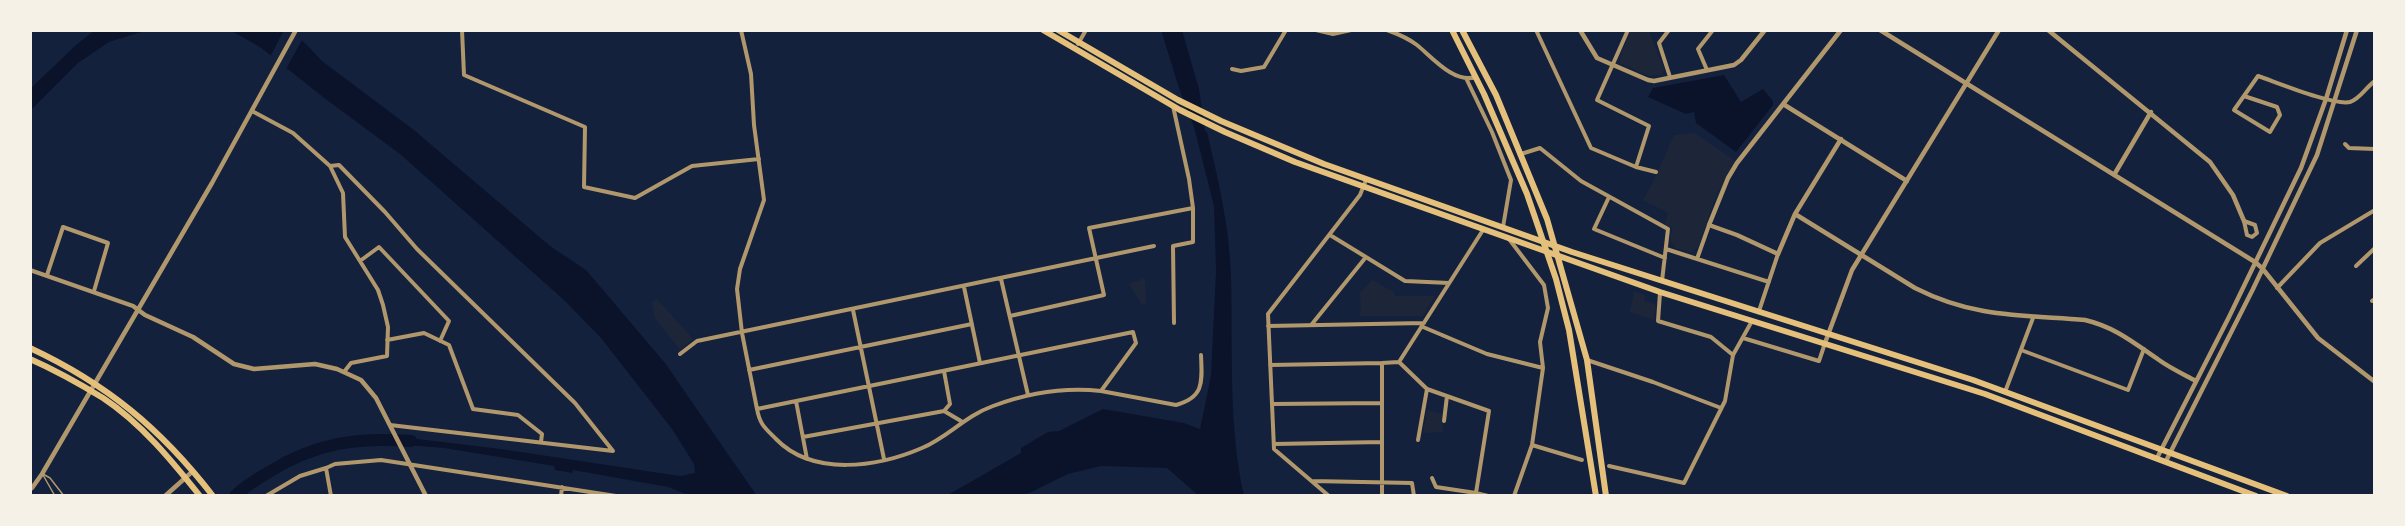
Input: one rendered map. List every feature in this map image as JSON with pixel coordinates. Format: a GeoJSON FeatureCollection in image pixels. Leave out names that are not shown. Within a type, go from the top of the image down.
{"type":"FeatureCollection","features":[{"type":"Feature","properties":{"kind":"main road"},"geometry":{"type":"LineString","coordinates":[[1043,30],[1180,110],[1295,162],[2005,392],[2287,496]]}},
{"type":"Feature","properties":{"kind":"main road"},"geometry":{"type":"LineString","coordinates":[[1058,30],[1178,100],[1221,121],[1364,183],[1483,230],[1660,292],[1985,394],[2256,496]]}},
{"type":"Feature","properties":{"kind":"main road"},"geometry":{"type":"LineString","coordinates":[[1452,30],[1476,77],[1527,194],[1543,242],[1569,330],[1596,496]]}},
{"type":"Feature","properties":{"kind":"main road"},"geometry":{"type":"LineString","coordinates":[[1462,30],[1496,95],[1547,219],[1587,360],[1606,496]]}},
{"type":"Feature","properties":{"kind":"main road"},"geometry":{"type":"LineString","coordinates":[[30,348],[109,391],[138,414],[193,471],[213,496]]}},
{"type":"Feature","properties":{"kind":"main road"},"geometry":{"type":"LineString","coordinates":[[30,359],[103,399],[138,428],[200,496]]}},
{"type":"Feature","properties":{"kind":"street"},"geometry":{"type":"LineString","coordinates":[[32,488],[138,310],[296,30]]}},
{"type":"Feature","properties":{"kind":"street"},"geometry":{"type":"LineString","coordinates":[[462,30],[464,75],[585,127],[584,187],[635,198],[692,166],[759,159]]}},
{"type":"Feature","properties":{"kind":"street"},"geometry":{"type":"LineString","coordinates":[[741,30],[752,74],[754,125],[764,200],[740,269],[737,289],[742,333],[760,423],[782,445],[796,455],[832,463],[858,464],[884,459],[924,447],[962,421],[991,406],[1028,395],[1078,388],[1176,405],[1186,402],[1198,392],[1202,383],[1201,355]]}},
{"type":"Feature","properties":{"kind":"street"},"geometry":{"type":"LineString","coordinates":[[1075,50],[1086,30]]}},
{"type":"Feature","properties":{"kind":"street"},"geometry":{"type":"LineString","coordinates":[[1232,69],[1240,71],[1264,67],[1286,30]]}},
{"type":"Feature","properties":{"kind":"street"},"geometry":{"type":"LineString","coordinates":[[1316,30],[1333,34],[1351,30]]}},
{"type":"Feature","properties":{"kind":"street"},"geometry":{"type":"LineString","coordinates":[[1387,30],[1402,35],[1432,60],[1457,75],[1466,78],[1476,77]]}},
{"type":"Feature","properties":{"kind":"street"},"geometry":{"type":"LineString","coordinates":[[1536,30],[1591,148],[1636,168],[1656,172]]}},
{"type":"Feature","properties":{"kind":"street"},"geometry":{"type":"LineString","coordinates":[[1580,30],[1597,58],[1648,80],[1734,65],[1741,60],[1765,30]]}},
{"type":"Feature","properties":{"kind":"street"},"geometry":{"type":"LineString","coordinates":[[1628,30],[1597,100],[1649,126],[1636,168]]}},
{"type":"Feature","properties":{"kind":"street"},"geometry":{"type":"LineString","coordinates":[[1669,30],[1659,43],[1670,77]]}},
{"type":"Feature","properties":{"kind":"street"},"geometry":{"type":"LineString","coordinates":[[1707,70],[1698,49],[1713,30]]}},
{"type":"Feature","properties":{"kind":"street"},"geometry":{"type":"LineString","coordinates":[[1697,259],[1724,187],[1737,163],[1840,30]]}},
{"type":"Feature","properties":{"kind":"street"},"geometry":{"type":"LineString","coordinates":[[1880,30],[2255,262],[2318,338],[2375,382]]}},
{"type":"Feature","properties":{"kind":"street"},"geometry":{"type":"LineString","coordinates":[[1743,338],[1819,361],[1845,284],[1861,254],[1999,30]]}},
{"type":"Feature","properties":{"kind":"street"},"geometry":{"type":"LineString","coordinates":[[2048,30],[2210,162],[2222,177],[2244,221]]}},
{"type":"Feature","properties":{"kind":"street"},"geometry":{"type":"LineString","coordinates":[[2157,458],[2235,307],[2301,168],[2326,99],[2347,30]]}},
{"type":"Feature","properties":{"kind":"street"},"geometry":{"type":"LineString","coordinates":[[2166,461],[2317,156],[2357,30]]}},
{"type":"Feature","properties":{"kind":"street"},"geometry":{"type":"LineString","coordinates":[[2244,96],[2277,107],[2280,115],[2270,132],[2234,110],[2258,76],[2326,99],[2349,102],[2375,81]]}},
{"type":"Feature","properties":{"kind":"street"},"geometry":{"type":"LineString","coordinates":[[1466,78],[1492,132],[1511,180],[1503,228]]}},
{"type":"Feature","properties":{"kind":"street"},"geometry":{"type":"LineString","coordinates":[[1783,104],[1907,181]]}},
{"type":"Feature","properties":{"kind":"street"},"geometry":{"type":"LineString","coordinates":[[1173,106],[1193,208],[1193,242],[1173,246],[1174,323]]}},
{"type":"Feature","properties":{"kind":"street"},"geometry":{"type":"LineString","coordinates":[[252,111],[293,133],[330,166],[343,193],[345,237],[378,290],[388,327],[387,356],[351,363],[344,372]]}},
{"type":"Feature","properties":{"kind":"street"},"geometry":{"type":"LineString","coordinates":[[2114,175],[2151,112]]}},
{"type":"Feature","properties":{"kind":"street"},"geometry":{"type":"LineString","coordinates":[[1759,311],[1778,254],[1795,214],[1841,139]]}},
{"type":"Feature","properties":{"kind":"street"},"geometry":{"type":"LineString","coordinates":[[2344,144],[2349,148],[2375,149]]}},
{"type":"Feature","properties":{"kind":"street"},"geometry":{"type":"LineString","coordinates":[[1521,154],[1540,148],[1581,181],[1668,230],[1662,281]]}},
{"type":"Feature","properties":{"kind":"street"},"geometry":{"type":"LineString","coordinates":[[330,166],[339,165],[417,249],[575,402],[613,451],[541,441],[390,426]]}},
{"type":"Feature","properties":{"kind":"street"},"geometry":{"type":"LineString","coordinates":[[1329,496],[1274,449],[1268,314],[1360,195],[1364,183]]}},
{"type":"Feature","properties":{"kind":"street"},"geometry":{"type":"LineString","coordinates":[[1609,197],[1594,229],[1665,258]]}},
{"type":"Feature","properties":{"kind":"street"},"geometry":{"type":"LineString","coordinates":[[1010,316],[1104,295],[1089,228],[1193,208]]}},
{"type":"Feature","properties":{"kind":"street"},"geometry":{"type":"LineString","coordinates":[[2277,288],[2320,243],[2375,210]]}},
{"type":"Feature","properties":{"kind":"street"},"geometry":{"type":"LineString","coordinates":[[1795,214],[1935,298],[1983,313],[2099,323],[2124,334],[2160,361],[2196,381]]}},
{"type":"Feature","properties":{"kind":"street"},"geometry":{"type":"LineString","coordinates":[[1709,225],[1778,254]]}},
{"type":"Feature","properties":{"kind":"street"},"geometry":{"type":"LineString","coordinates":[[46,275],[63,227],[108,243],[94,291]]}},
{"type":"Feature","properties":{"kind":"street"},"geometry":{"type":"LineString","coordinates":[[1399,362],[1483,230]]}},
{"type":"Feature","properties":{"kind":"street"},"geometry":{"type":"LineString","coordinates":[[1330,235],[1405,281],[1449,283]]}},
{"type":"Feature","properties":{"kind":"street"},"geometry":{"type":"LineString","coordinates":[[1509,239],[1544,285],[1548,297],[1548,308],[1540,342],[1543,368],[1532,445],[1514,496]]}},
{"type":"Feature","properties":{"kind":"street"},"geometry":{"type":"LineString","coordinates":[[680,354],[697,341],[1154,246]]}},
{"type":"Feature","properties":{"kind":"street"},"geometry":{"type":"LineString","coordinates":[[360,261],[380,247],[449,321],[440,341]]}},
{"type":"Feature","properties":{"kind":"street"},"geometry":{"type":"LineString","coordinates":[[2356,266],[2375,248]]}},
{"type":"Feature","properties":{"kind":"street"},"geometry":{"type":"LineString","coordinates":[[1666,249],[1769,282]]}},
{"type":"Feature","properties":{"kind":"street"},"geometry":{"type":"LineString","coordinates":[[1312,325],[1366,257]]}},
{"type":"Feature","properties":{"kind":"street"},"geometry":{"type":"LineString","coordinates":[[30,270],[133,306],[193,337],[234,364],[254,369],[315,364],[344,372],[361,380],[376,398],[426,496]]}},
{"type":"Feature","properties":{"kind":"street"},"geometry":{"type":"LineString","coordinates":[[1001,279],[1028,395]]}},
{"type":"Feature","properties":{"kind":"street"},"geometry":{"type":"LineString","coordinates":[[964,286],[980,363]]}},
{"type":"Feature","properties":{"kind":"street"},"geometry":{"type":"LineString","coordinates":[[1660,292],[1658,321],[1711,337],[1733,355]]}},
{"type":"Feature","properties":{"kind":"street"},"geometry":{"type":"LineString","coordinates":[[853,310],[884,459]]}},
{"type":"Feature","properties":{"kind":"street"},"geometry":{"type":"LineString","coordinates":[[2005,392],[2033,318]]}},
{"type":"Feature","properties":{"kind":"street"},"geometry":{"type":"LineString","coordinates":[[1609,466],[1684,483],[1725,401],[1733,355],[1752,321]]}},
{"type":"Feature","properties":{"kind":"street"},"geometry":{"type":"LineString","coordinates":[[749,370],[972,324]]}},
{"type":"Feature","properties":{"kind":"street"},"geometry":{"type":"LineString","coordinates":[[1268,326],[1424,325],[1487,354],[1543,368]]}},
{"type":"Feature","properties":{"kind":"street"},"geometry":{"type":"LineString","coordinates":[[757,409],[1133,332],[1136,343],[1101,391]]}},
{"type":"Feature","properties":{"kind":"street"},"geometry":{"type":"LineString","coordinates":[[387,340],[424,333],[449,345],[473,409],[518,415],[542,435],[541,441]]}},
{"type":"Feature","properties":{"kind":"street"},"geometry":{"type":"LineString","coordinates":[[2021,350],[2128,390],[2144,349]]}},
{"type":"Feature","properties":{"kind":"street"},"geometry":{"type":"LineString","coordinates":[[1587,360],[1721,408]]}},
{"type":"Feature","properties":{"kind":"street"},"geometry":{"type":"LineString","coordinates":[[1270,364],[1399,362],[1427,389],[1489,411],[1476,493]]}},
{"type":"Feature","properties":{"kind":"street"},"geometry":{"type":"LineString","coordinates":[[1382,363],[1382,496]]}},
{"type":"Feature","properties":{"kind":"street"},"geometry":{"type":"LineString","coordinates":[[944,371],[950,404],[944,411]]}},
{"type":"Feature","properties":{"kind":"street"},"geometry":{"type":"LineString","coordinates":[[1418,440],[1427,389]]}},
{"type":"Feature","properties":{"kind":"street"},"geometry":{"type":"LineString","coordinates":[[1444,421],[1447,396]]}},
{"type":"Feature","properties":{"kind":"street"},"geometry":{"type":"LineString","coordinates":[[796,401],[807,459]]}},
{"type":"Feature","properties":{"kind":"street"},"geometry":{"type":"LineString","coordinates":[[1272,404],[1382,402]]}},
{"type":"Feature","properties":{"kind":"street"},"geometry":{"type":"LineString","coordinates":[[803,437],[944,411],[962,421]]}},
{"type":"Feature","properties":{"kind":"street"},"geometry":{"type":"LineString","coordinates":[[1274,444],[1382,442]]}},
{"type":"Feature","properties":{"kind":"street"},"geometry":{"type":"LineString","coordinates":[[1532,445],[1582,460]]}},
{"type":"Feature","properties":{"kind":"street"},"geometry":{"type":"LineString","coordinates":[[266,496],[300,476],[336,465],[381,460],[408,461],[616,496]]}},
{"type":"Feature","properties":{"kind":"street"},"geometry":{"type":"LineString","coordinates":[[326,468],[331,496]]}},
{"type":"Feature","properties":{"kind":"street"},"geometry":{"type":"LineString","coordinates":[[165,496],[193,471]]}},
{"type":"Feature","properties":{"kind":"street"},"geometry":{"type":"LineString","coordinates":[[1432,478],[1436,487],[1488,496]]}},
{"type":"Feature","properties":{"kind":"street"},"geometry":{"type":"LineString","coordinates":[[1312,481],[1412,483],[1413,496]]}},
{"type":"Feature","properties":{"kind":"street"},"geometry":{"type":"LineString","coordinates":[[561,496],[562,487]]}},
{"type":"Feature","properties":{"kind":"lane"},"geometry":{"type":"LineString","coordinates":[[42,474],[56,496]]}},
{"type":"Feature","properties":{"kind":"lane"},"geometry":{"type":"LineString","coordinates":[[42,474],[50,478],[64,496]]}},
{"type":"Feature","properties":{"kind":"shaded area"},"geometry":{"type":"Polygon","coordinates":[[[95,30],[148,30],[109,42],[78,63],[30,111],[30,89],[95,30]]]}},
{"type":"Feature","properties":{"kind":"shaded area"},"geometry":{"type":"Polygon","coordinates":[[[230,30],[288,30],[305,43],[322,61],[414,130],[550,246],[586,270],[665,363],[757,496],[691,496],[668,487],[573,470],[572,473],[555,470],[554,466],[444,448],[405,445],[401,437],[501,449],[680,476],[695,473],[694,464],[672,429],[601,338],[564,300],[400,154],[260,47],[230,30]]]}},
{"type":"Feature","properties":{"kind":"shaded area"},"geometry":{"type":"Polygon","coordinates":[[[1161,30],[1182,30],[1199,89],[1205,131],[1223,204],[1230,259],[1233,414],[1244,496],[1199,496],[1167,468],[1101,466],[1068,474],[1023,496],[946,496],[1021,453],[1021,448],[1048,432],[1059,431],[1103,409],[1184,423],[1200,429],[1211,376],[1216,271],[1214,206],[1194,127],[1161,30]]]}},
{"type":"Feature","properties":{"kind":"shaded area"},"geometry":{"type":"Polygon","coordinates":[[[1631,30],[1649,30],[1664,70],[1662,75],[1650,76],[1621,64],[1619,59],[1631,30]]]}},
{"type":"Feature","properties":{"kind":"shaded area"},"geometry":{"type":"Polygon","coordinates":[[[1724,75],[1741,102],[1763,89],[1773,101],[1773,105],[1736,152],[1696,123],[1694,112],[1686,114],[1648,97],[1653,88],[1724,75]]]}},
{"type":"Feature","properties":{"kind":"shaded area"},"geometry":{"type":"Polygon","coordinates":[[[1695,133],[1735,161],[1718,192],[1698,248],[1690,252],[1675,248],[1670,240],[1672,228],[1665,224],[1668,213],[1643,200],[1674,135],[1695,133]]]}},
{"type":"Feature","properties":{"kind":"shaded area"},"geometry":{"type":"Polygon","coordinates":[[[1145,278],[1146,304],[1142,305],[1129,284],[1145,278]]]}},
{"type":"Feature","properties":{"kind":"shaded area"},"geometry":{"type":"Polygon","coordinates":[[[1372,280],[1394,292],[1395,296],[1435,296],[1423,316],[1359,316],[1360,293],[1372,280]]]}},
{"type":"Feature","properties":{"kind":"shaded area"},"geometry":{"type":"Polygon","coordinates":[[[1634,291],[1645,295],[1644,301],[1656,305],[1654,320],[1630,312],[1634,291]]]}},
{"type":"Feature","properties":{"kind":"shaded area"},"geometry":{"type":"Polygon","coordinates":[[[657,299],[693,339],[680,350],[655,318],[652,302],[657,299]]]}},
{"type":"Feature","properties":{"kind":"shaded area"},"geometry":{"type":"Polygon","coordinates":[[[1427,410],[1442,414],[1443,432],[1423,433],[1427,410]]]}},
{"type":"Feature","properties":{"kind":"pier"},"geometry":{"type":"Polygon","coordinates":[[[284,30],[293,30],[303,38],[285,71],[269,59],[284,30]]]}},
{"type":"Feature","properties":{"kind":"waterway"},"geometry":{"type":"LineString","coordinates":[[235,496],[251,483],[286,462],[320,448],[354,441],[411,441]]}}]}
